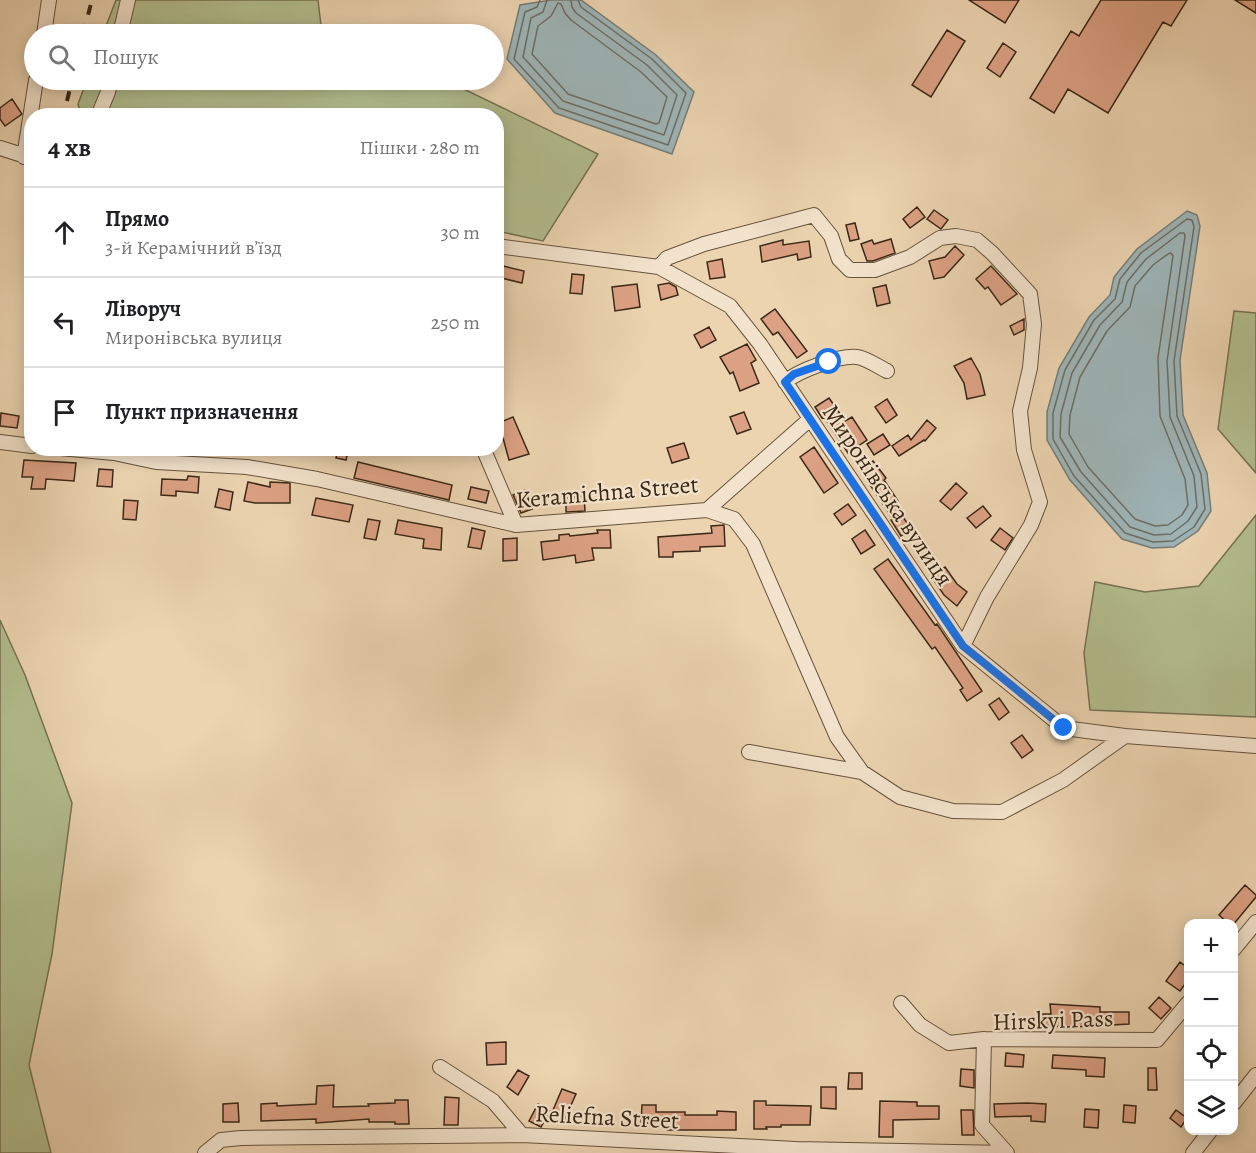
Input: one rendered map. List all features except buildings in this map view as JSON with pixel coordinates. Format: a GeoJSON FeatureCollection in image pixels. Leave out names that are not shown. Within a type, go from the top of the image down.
{"type":"FeatureCollection","features":[{"type":"Feature","properties":{"kind":"street"},"geometry":{"type":"LineString","coordinates":[[45,24],[49,0]]}},
{"type":"Feature","properties":{"kind":"street"},"geometry":{"type":"LineString","coordinates":[[122,24],[128,0]]}},
{"type":"Feature","properties":{"kind":"street"},"geometry":{"type":"LineString","coordinates":[[33,108],[35,90]]}},
{"type":"Feature","properties":{"kind":"street"},"geometry":{"type":"LineString","coordinates":[[101,108],[108,90]]}},
{"type":"Feature","properties":{"kind":"street"},"geometry":{"type":"LineString","coordinates":[[0,148],[24,155]]}},
{"type":"Feature","properties":{"kind":"street"},"geometry":{"type":"LineString","coordinates":[[659,267],[667,258],[704,244],[814,215],[831,236],[839,259],[850,270],[876,270],[910,257],[940,238],[956,236],[977,240],[1030,294],[1034,324],[1030,368],[1020,411],[1024,450],[1040,502],[1031,525],[987,597],[963,646]]}},
{"type":"Feature","properties":{"kind":"street","name":"Миронівська вулиця"},"geometry":{"type":"LineString","coordinates":[[504,247],[659,267],[730,306],[760,344],[963,646],[1064,728],[1125,736],[1256,746]]}},
{"type":"Feature","properties":{"kind":"street"},"geometry":{"type":"LineString","coordinates":[[785,382],[794,374],[829,362],[857,357],[887,371]]}},
{"type":"Feature","properties":{"kind":"street","name":"Keramichna Street"},"geometry":{"type":"LineString","coordinates":[[133,456],[156,462],[248,467],[317,479],[516,525],[707,510],[810,419]]}},
{"type":"Feature","properties":{"kind":"street"},"geometry":{"type":"LineString","coordinates":[[0,441],[24,445]]}},
{"type":"Feature","properties":{"kind":"street"},"geometry":{"type":"LineString","coordinates":[[486,456],[516,525]]}},
{"type":"Feature","properties":{"kind":"street"},"geometry":{"type":"LineString","coordinates":[[707,510],[734,519],[753,544],[837,737],[862,772],[900,797],[952,811],[1002,812],[1063,780],[1125,736]]}},
{"type":"Feature","properties":{"kind":"street"},"geometry":{"type":"LineString","coordinates":[[749,752],[862,772]]}},
{"type":"Feature","properties":{"kind":"street"},"geometry":{"type":"LineString","coordinates":[[1238,943],[1256,922]]}},
{"type":"Feature","properties":{"kind":"street"},"geometry":{"type":"LineString","coordinates":[[901,1003],[920,1025],[949,1043],[984,1039]]}},
{"type":"Feature","properties":{"kind":"street","name":"Hirskyi Pass"},"geometry":{"type":"LineString","coordinates":[[1007,1153],[982,1125],[984,1039],[1157,1040],[1184,1008]]}},
{"type":"Feature","properties":{"kind":"street"},"geometry":{"type":"LineString","coordinates":[[440,1067],[494,1101],[522,1135]]}},
{"type":"Feature","properties":{"kind":"street"},"geometry":{"type":"LineString","coordinates":[[1238,1097],[1256,1075]]}},
{"type":"Feature","properties":{"kind":"street","name":"Reliefna Street"},"geometry":{"type":"LineString","coordinates":[[206,1152],[221,1140],[241,1138],[522,1135],[796,1151],[1007,1153]]}},
{"type":"Feature","properties":{"kind":"street"},"geometry":{"type":"LineString","coordinates":[[1193,1153],[1208,1135]]}},
{"type":"Feature","properties":{"kind":"green space"},"geometry":{"type":"Polygon","coordinates":[[[116,0],[318,0],[321,24],[107,24],[116,0]]]}},
{"type":"Feature","properties":{"kind":"green space"},"geometry":{"type":"Polygon","coordinates":[[[83,90],[466,90],[503,108],[79,108],[78,104],[83,90]]]}},
{"type":"Feature","properties":{"kind":"green space"},"geometry":{"type":"Polygon","coordinates":[[[504,109],[598,154],[543,241],[504,233],[504,109]]]}},
{"type":"Feature","properties":{"kind":"green space"},"geometry":{"type":"Polygon","coordinates":[[[1234,311],[1256,313],[1256,473],[1218,429],[1234,311]]]}},
{"type":"Feature","properties":{"kind":"green space"},"geometry":{"type":"Polygon","coordinates":[[[1256,515],[1256,717],[1090,710],[1084,653],[1095,582],[1145,592],[1199,586],[1256,515]]]}},
{"type":"Feature","properties":{"kind":"green space"},"geometry":{"type":"Polygon","coordinates":[[[0,620],[25,675],[72,803],[52,954],[29,1065],[51,1153],[0,1153],[0,620]]]}},
{"type":"Feature","properties":{"kind":"water"},"geometry":{"type":"Polygon","coordinates":[[[551,0],[581,0],[656,55],[694,92],[672,154],[555,113],[507,59],[520,5],[551,0]]]}},
{"type":"Feature","properties":{"kind":"water"},"geometry":{"type":"Polygon","coordinates":[[[1187,211],[1197,215],[1200,226],[1180,360],[1183,415],[1207,473],[1211,511],[1198,531],[1174,547],[1152,548],[1122,539],[1070,480],[1047,440],[1047,412],[1059,368],[1089,317],[1110,295],[1114,277],[1137,249],[1187,211]]]}},
{"type":"Feature","properties":{"kind":"railway"},"geometry":{"type":"LineString","coordinates":[[86,24],[92,0]]}},
{"type":"Feature","properties":{"kind":"railway"},"geometry":{"type":"LineString","coordinates":[[67,101],[70,90]]}},
{"type":"Feature","properties":{"kind":"route"},"geometry":{"type":"LineString","coordinates":[[829,362],[794,374],[785,382],[963,646],[1064,728]]}}]}
